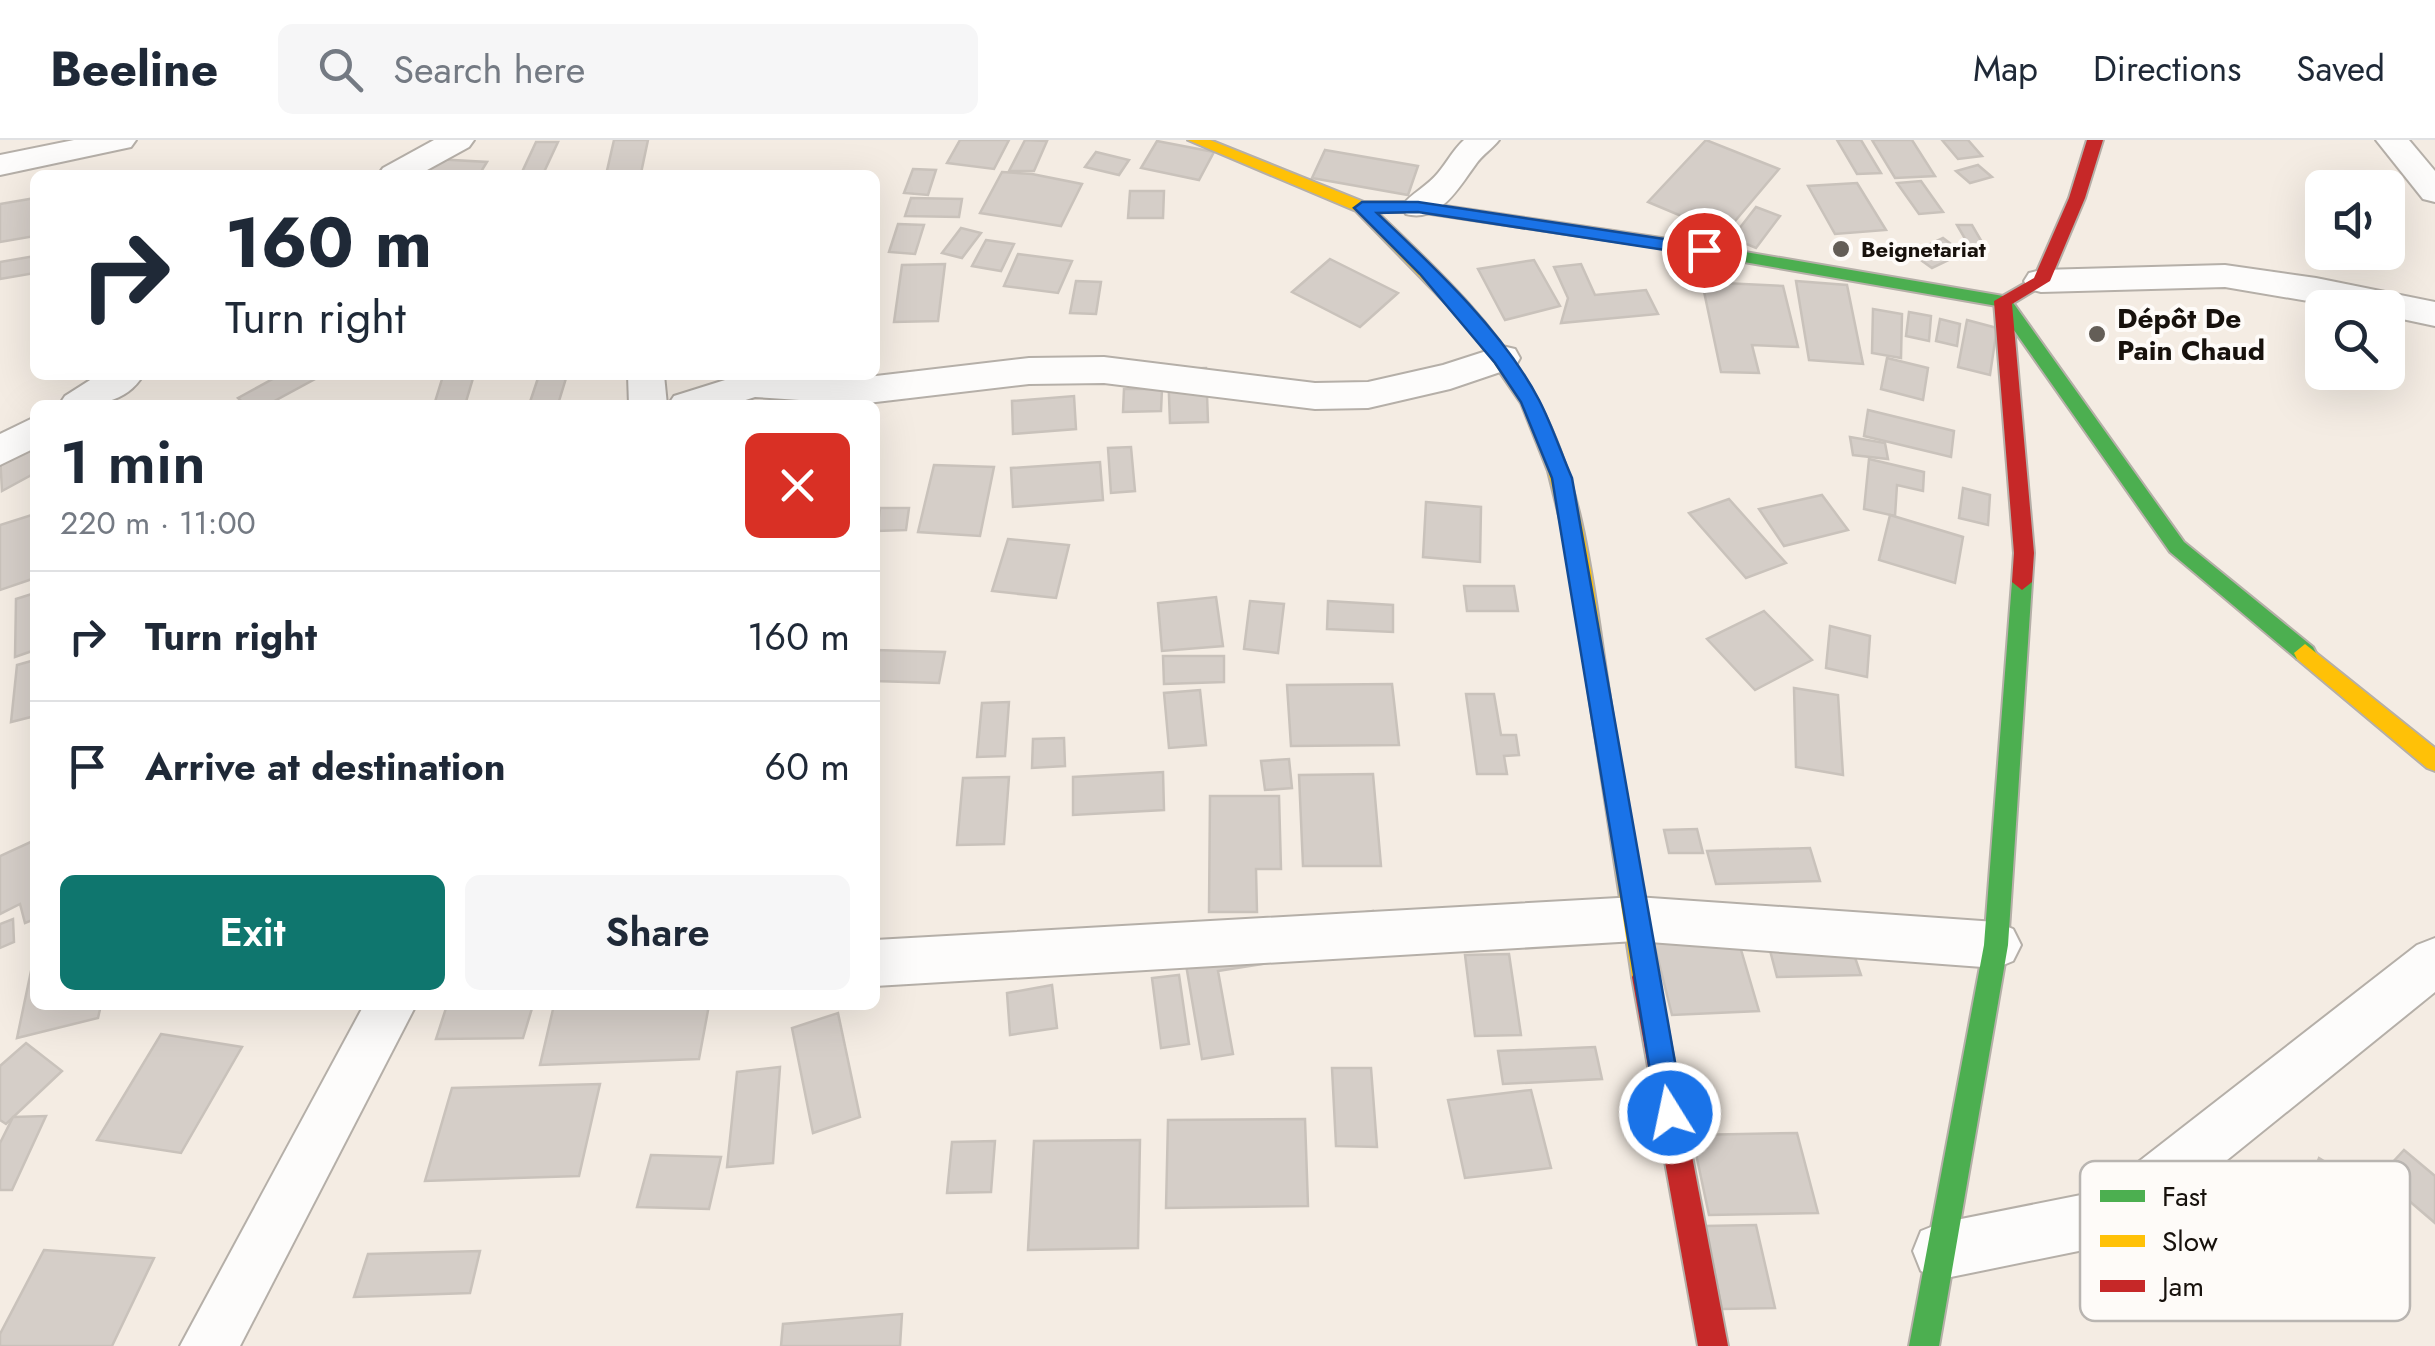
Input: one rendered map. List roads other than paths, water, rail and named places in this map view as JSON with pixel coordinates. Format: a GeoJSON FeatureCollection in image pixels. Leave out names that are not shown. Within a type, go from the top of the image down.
{"type":"FeatureCollection","features":[{"type":"Feature","properties":{"kind":"street"},"geometry":{"type":"LineString","coordinates":[[0,165],[120,140]]}},
{"type":"Feature","properties":{"kind":"street"},"geometry":{"type":"LineString","coordinates":[[403,170],[458,140]]}},
{"type":"Feature","properties":{"kind":"street"},"geometry":{"type":"LineString","coordinates":[[1196,140],[1362,208],[1426,270],[1502,358],[1530,400],[1562,478],[1713,1346]]}},
{"type":"Feature","properties":{"kind":"street"},"geometry":{"type":"LineString","coordinates":[[1418,207],[1450,181],[1463,158],[1484,140]]}},
{"type":"Feature","properties":{"kind":"street"},"geometry":{"type":"LineString","coordinates":[[2041,281],[2077,198],[2095,140]]}},
{"type":"Feature","properties":{"kind":"street"},"geometry":{"type":"LineString","coordinates":[[2392,140],[2435,192]]}},
{"type":"Feature","properties":{"kind":"street"},"geometry":{"type":"LineString","coordinates":[[1362,208],[1418,207],[1634,238],[2003,300],[2041,281],[2225,276],[2316,288],[2435,314]]}},
{"type":"Feature","properties":{"kind":"street"},"geometry":{"type":"LineString","coordinates":[[2003,300],[2177,548],[2435,762]]}},
{"type":"Feature","properties":{"kind":"street"},"geometry":{"type":"LineString","coordinates":[[1924,1346],[1996,945],[2024,553],[2003,300]]}},
{"type":"Feature","properties":{"kind":"street"},"geometry":{"type":"LineString","coordinates":[[703,400],[754,384],[858,391],[1067,370],[1104,370],[1315,396],[1368,394],[1450,376],[1502,358]]}},
{"type":"Feature","properties":{"kind":"street"},"geometry":{"type":"LineString","coordinates":[[86,400],[117,380]]}},
{"type":"Feature","properties":{"kind":"street"},"geometry":{"type":"LineString","coordinates":[[0,451],[30,433]]}},
{"type":"Feature","properties":{"kind":"street"},"geometry":{"type":"LineString","coordinates":[[880,963],[1636,919],[1996,945]]}},
{"type":"Feature","properties":{"kind":"street"},"geometry":{"type":"LineString","coordinates":[[2182,1161],[2435,961]]}},
{"type":"Feature","properties":{"kind":"street"},"geometry":{"type":"LineString","coordinates":[[209,1346],[388,1010]]}},
{"type":"Feature","properties":{"kind":"street"},"geometry":{"type":"LineString","coordinates":[[1940,1251],[2080,1223]]}},
{"type":"Feature","properties":{"kind":"place","name":"Beignetariat"},"geometry":{"type":"Point","coordinates":[1841,249]}},
{"type":"Feature","properties":{"kind":"place","name":"Dépôt De Pain Chaud"},"geometry":{"type":"Point","coordinates":[2097,334]}}]}
